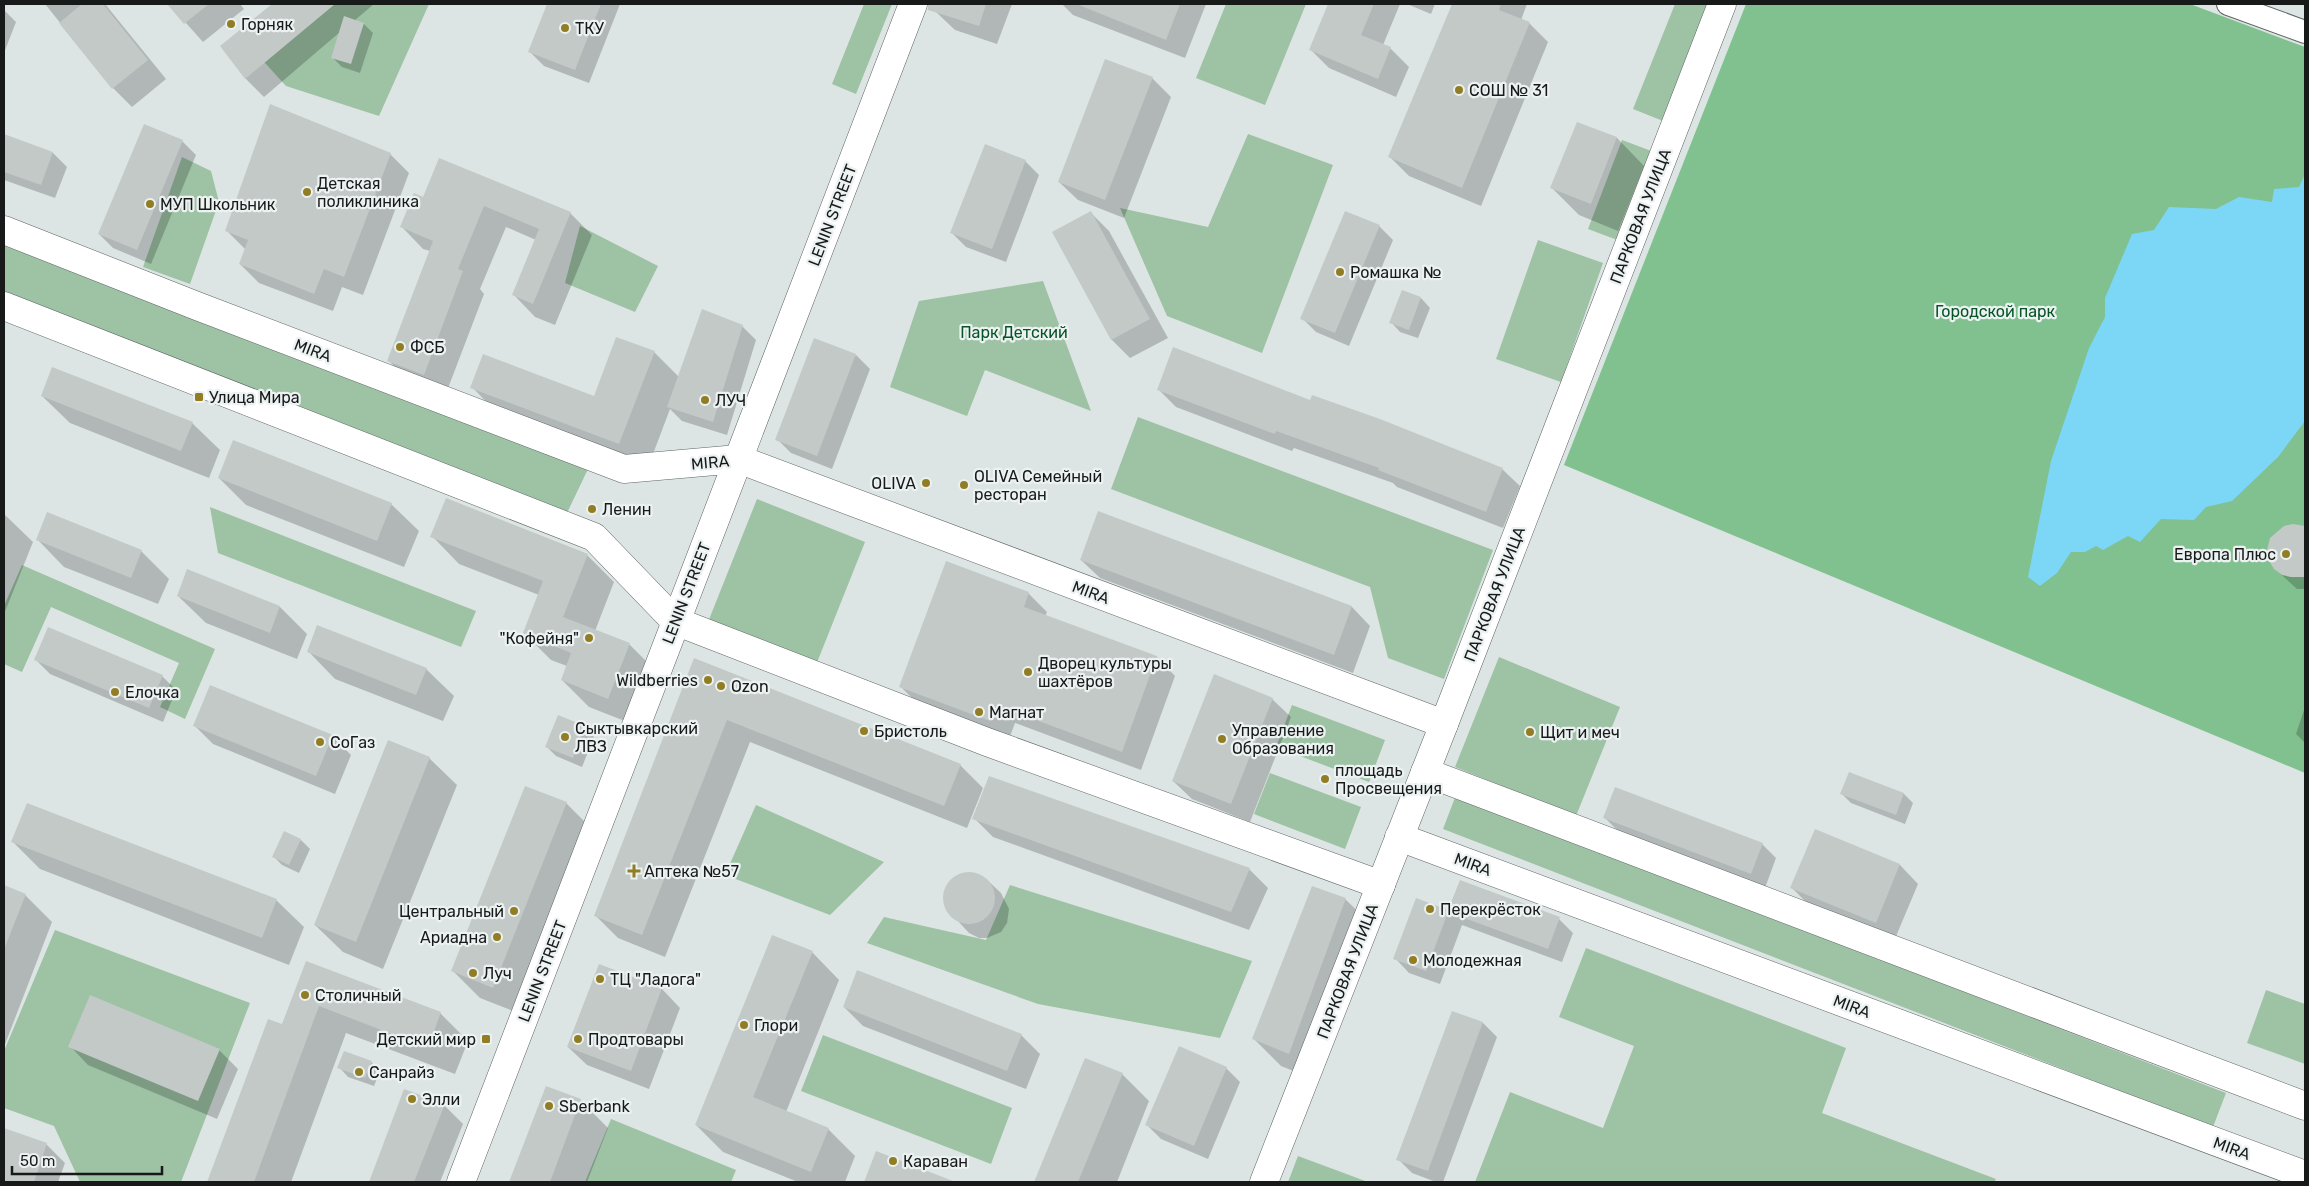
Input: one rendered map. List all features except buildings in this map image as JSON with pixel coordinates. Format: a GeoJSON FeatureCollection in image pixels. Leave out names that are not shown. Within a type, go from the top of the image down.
{"type":"FeatureCollection","features":[{"type":"Feature","properties":{"kind":"main road","name":"LENIN STREET"},"geometry":{"type":"LineString","coordinates":[[461,1182],[913,4]]}},
{"type":"Feature","properties":{"kind":"main road","name":"ПАРКОВАЯ УЛИЦА"},"geometry":{"type":"LineString","coordinates":[[1264,1182],[1444,724],[1722,4]]}},
{"type":"Feature","properties":{"kind":"main road","name":"MIRA"},"geometry":{"type":"LineString","coordinates":[[4,230],[624,470],[738,459],[1444,724]]}},
{"type":"Feature","properties":{"kind":"main road"},"geometry":{"type":"LineString","coordinates":[[4,306],[594,537],[675,621],[987,742],[1380,885]]}},
{"type":"Feature","properties":{"kind":"main road"},"geometry":{"type":"LineString","coordinates":[[1425,772],[2305,1106]]}},
{"type":"Feature","properties":{"kind":"main road","name":"MIRA"},"geometry":{"type":"LineString","coordinates":[[1399,837],[2305,1175]]}},
{"type":"Feature","properties":{"kind":"street"},"geometry":{"type":"LineString","coordinates":[[2228,4],[2305,32]]}},
{"type":"Feature","properties":{"kind":"green space"},"geometry":{"type":"Polygon","coordinates":[[[309,4],[429,4],[379,116],[286,86],[256,53],[309,4]]]}},
{"type":"Feature","properties":{"kind":"green space"},"geometry":{"type":"Polygon","coordinates":[[[864,4],[892,4],[856,94],[832,84],[864,4]]]}},
{"type":"Feature","properties":{"kind":"green space"},"geometry":{"type":"Polygon","coordinates":[[[1226,4],[1306,4],[1265,105],[1196,78],[1226,4]]]}},
{"type":"Feature","properties":{"kind":"green space"},"geometry":{"type":"Polygon","coordinates":[[[1675,4],[1710,4],[1663,121],[1633,109],[1675,4]]]}},
{"type":"Feature","properties":{"kind":"green space","name":"Городской парк"},"geometry":{"type":"Polygon","coordinates":[[[1746,4],[2190,4],[2305,47],[2305,773],[1564,465],[1746,4]]]}},
{"type":"Feature","properties":{"kind":"green space"},"geometry":{"type":"Polygon","coordinates":[[[1248,134],[1333,165],[1262,353],[1167,316],[1120,208],[1208,227],[1248,134]]]}},
{"type":"Feature","properties":{"kind":"green space"},"geometry":{"type":"Polygon","coordinates":[[[1622,140],[1654,152],[1620,241],[1588,229],[1622,140]]]}},
{"type":"Feature","properties":{"kind":"green space"},"geometry":{"type":"Polygon","coordinates":[[[182,157],[211,171],[219,202],[190,284],[143,267],[182,157]]]}},
{"type":"Feature","properties":{"kind":"green space"},"geometry":{"type":"Polygon","coordinates":[[[580,226],[658,266],[635,312],[565,283],[580,226]]]}},
{"type":"Feature","properties":{"kind":"green space"},"geometry":{"type":"Polygon","coordinates":[[[4,240],[588,469],[566,515],[4,292],[4,240]]]}},
{"type":"Feature","properties":{"kind":"green space"},"geometry":{"type":"Polygon","coordinates":[[[1538,240],[1603,263],[1561,382],[1496,359],[1538,240]]]}},
{"type":"Feature","properties":{"kind":"green space","name":"Парк Детский"},"geometry":{"type":"Polygon","coordinates":[[[1043,281],[1091,411],[985,370],[967,416],[890,387],[919,301],[1043,281]]]}},
{"type":"Feature","properties":{"kind":"green space"},"geometry":{"type":"Polygon","coordinates":[[[1138,417],[1493,550],[1444,679],[1388,658],[1370,587],[1111,489],[1138,417]]]}},
{"type":"Feature","properties":{"kind":"green space"},"geometry":{"type":"Polygon","coordinates":[[[757,499],[865,542],[816,665],[708,622],[757,499]]]}},
{"type":"Feature","properties":{"kind":"green space"},"geometry":{"type":"Polygon","coordinates":[[[210,507],[476,611],[461,647],[218,553],[210,507]]]}},
{"type":"Feature","properties":{"kind":"green space"},"geometry":{"type":"Polygon","coordinates":[[[22,565],[215,649],[185,719],[160,707],[179,663],[51,607],[22,672],[4,664],[4,606],[22,565]]]}},
{"type":"Feature","properties":{"kind":"green space"},"geometry":{"type":"Polygon","coordinates":[[[1499,657],[1620,707],[1576,816],[1455,767],[1499,657]]]}},
{"type":"Feature","properties":{"kind":"green space"},"geometry":{"type":"Polygon","coordinates":[[[1292,705],[1385,740],[1369,782],[1276,747],[1292,705]]]}},
{"type":"Feature","properties":{"kind":"green space"},"geometry":{"type":"Polygon","coordinates":[[[1270,773],[1361,807],[1345,849],[1254,814],[1270,773]]]}},
{"type":"Feature","properties":{"kind":"green space"},"geometry":{"type":"Polygon","coordinates":[[[1456,795],[2226,1093],[2213,1127],[1443,829],[1456,795]]]}},
{"type":"Feature","properties":{"kind":"green space"},"geometry":{"type":"Polygon","coordinates":[[[756,805],[884,862],[830,915],[725,875],[756,805]]]}},
{"type":"Feature","properties":{"kind":"green space"},"geometry":{"type":"Polygon","coordinates":[[[1010,885],[1252,961],[1220,1038],[1038,1004],[867,943],[884,917],[986,940],[1010,885]]]}},
{"type":"Feature","properties":{"kind":"green space"},"geometry":{"type":"Polygon","coordinates":[[[55,930],[250,1003],[181,1182],[80,1182],[54,1126],[4,1108],[4,1051],[55,930]]]}},
{"type":"Feature","properties":{"kind":"green space"},"geometry":{"type":"Polygon","coordinates":[[[1586,948],[1846,1048],[1822,1113],[1996,1179],[1994,1182],[1475,1182],[1510,1092],[1603,1128],[1634,1046],[1559,1017],[1586,948]]]}},
{"type":"Feature","properties":{"kind":"green space"},"geometry":{"type":"Polygon","coordinates":[[[2266,990],[2305,1004],[2305,1064],[2247,1043],[2266,990]]]}},
{"type":"Feature","properties":{"kind":"green space"},"geometry":{"type":"Polygon","coordinates":[[[823,1035],[1012,1108],[991,1164],[801,1091],[823,1035]]]}},
{"type":"Feature","properties":{"kind":"green space"},"geometry":{"type":"Polygon","coordinates":[[[611,1119],[736,1170],[731,1182],[585,1182],[611,1119]]]}},
{"type":"Feature","properties":{"kind":"green space"},"geometry":{"type":"Polygon","coordinates":[[[1298,1156],[1368,1182],[1288,1182],[1298,1156]]]}},
{"type":"Feature","properties":{"kind":"water"},"geometry":{"type":"Polygon","coordinates":[[[2305,174],[2305,421],[2278,457],[2232,501],[2206,507],[2194,520],[2161,519],[2140,542],[2128,536],[2103,550],[2096,546],[2085,552],[2071,552],[2057,573],[2040,586],[2028,577],[2051,461],[2089,348],[2105,317],[2105,298],[2132,234],[2154,230],[2169,207],[2216,209],[2239,197],[2272,202],[2274,189],[2299,187],[2305,174]]]}},
{"type":"Feature","properties":{"kind":"place","name":"Горняк"},"geometry":{"type":"Point","coordinates":[231,24]}},
{"type":"Feature","properties":{"kind":"place","name":"ТКУ"},"geometry":{"type":"Point","coordinates":[565,28]}},
{"type":"Feature","properties":{"kind":"place","name":"СОШ № 31"},"geometry":{"type":"Point","coordinates":[1459,90]}},
{"type":"Feature","properties":{"kind":"place","name":"Детская поликлиника"},"geometry":{"type":"Point","coordinates":[307,192]}},
{"type":"Feature","properties":{"kind":"place","name":"МУП Школьник"},"geometry":{"type":"Point","coordinates":[150,204]}},
{"type":"Feature","properties":{"kind":"place","name":"Ромашка №"},"geometry":{"type":"Point","coordinates":[1340,272]}},
{"type":"Feature","properties":{"kind":"place","name":"ФСБ"},"geometry":{"type":"Point","coordinates":[400,347]}},
{"type":"Feature","properties":{"kind":"place","name":"Улица Мира"},"geometry":{"type":"Point","coordinates":[199,397]}},
{"type":"Feature","properties":{"kind":"place","name":"ЛУЧ"},"geometry":{"type":"Point","coordinates":[705,400]}},
{"type":"Feature","properties":{"kind":"place","name":"OLIVA"},"geometry":{"type":"Point","coordinates":[926,483]}},
{"type":"Feature","properties":{"kind":"place","name":"OLIVA Семейный ресторан"},"geometry":{"type":"Point","coordinates":[964,485]}},
{"type":"Feature","properties":{"kind":"place","name":"Ленин"},"geometry":{"type":"Point","coordinates":[592,509]}},
{"type":"Feature","properties":{"kind":"place","name":"Европа Плюс"},"geometry":{"type":"Point","coordinates":[2286,554]}},
{"type":"Feature","properties":{"kind":"place","name":"\"Кофейня\""},"geometry":{"type":"Point","coordinates":[589,638]}},
{"type":"Feature","properties":{"kind":"place","name":"Дворец культуры шахтёров"},"geometry":{"type":"Point","coordinates":[1028,672]}},
{"type":"Feature","properties":{"kind":"place","name":"Wildberries"},"geometry":{"type":"Point","coordinates":[708,680]}},
{"type":"Feature","properties":{"kind":"place","name":"Ozon"},"geometry":{"type":"Point","coordinates":[721,686]}},
{"type":"Feature","properties":{"kind":"place","name":"Елочка"},"geometry":{"type":"Point","coordinates":[115,692]}},
{"type":"Feature","properties":{"kind":"place","name":"Магнат"},"geometry":{"type":"Point","coordinates":[979,712]}},
{"type":"Feature","properties":{"kind":"place","name":"Бристоль"},"geometry":{"type":"Point","coordinates":[864,731]}},
{"type":"Feature","properties":{"kind":"place","name":"Щит и меч"},"geometry":{"type":"Point","coordinates":[1530,732]}},
{"type":"Feature","properties":{"kind":"place","name":"Сыктывкарский ЛВЗ"},"geometry":{"type":"Point","coordinates":[565,737]}},
{"type":"Feature","properties":{"kind":"place","name":"Управление Образования"},"geometry":{"type":"Point","coordinates":[1222,739]}},
{"type":"Feature","properties":{"kind":"place","name":"СоГаз"},"geometry":{"type":"Point","coordinates":[320,742]}},
{"type":"Feature","properties":{"kind":"place","name":"площадь Просвещения"},"geometry":{"type":"Point","coordinates":[1325,779]}},
{"type":"Feature","properties":{"kind":"place","name":"Аптека №57"},"geometry":{"type":"Point","coordinates":[634,871]}},
{"type":"Feature","properties":{"kind":"place","name":"Перекрёсток"},"geometry":{"type":"Point","coordinates":[1430,909]}},
{"type":"Feature","properties":{"kind":"place","name":"Центральный"},"geometry":{"type":"Point","coordinates":[514,911]}},
{"type":"Feature","properties":{"kind":"place","name":"Ариадна"},"geometry":{"type":"Point","coordinates":[497,937]}},
{"type":"Feature","properties":{"kind":"place","name":"Молодежная"},"geometry":{"type":"Point","coordinates":[1413,960]}},
{"type":"Feature","properties":{"kind":"place","name":"Луч"},"geometry":{"type":"Point","coordinates":[473,973]}},
{"type":"Feature","properties":{"kind":"place","name":"ТЦ \"Ладога\""},"geometry":{"type":"Point","coordinates":[600,979]}},
{"type":"Feature","properties":{"kind":"place","name":"Столичный"},"geometry":{"type":"Point","coordinates":[305,995]}},
{"type":"Feature","properties":{"kind":"place","name":"Глори"},"geometry":{"type":"Point","coordinates":[744,1025]}},
{"type":"Feature","properties":{"kind":"place","name":"Детский мир"},"geometry":{"type":"Point","coordinates":[486,1039]}},
{"type":"Feature","properties":{"kind":"place","name":"Продтовары"},"geometry":{"type":"Point","coordinates":[578,1039]}},
{"type":"Feature","properties":{"kind":"place","name":"Санрайз"},"geometry":{"type":"Point","coordinates":[359,1072]}},
{"type":"Feature","properties":{"kind":"place","name":"Элли"},"geometry":{"type":"Point","coordinates":[412,1099]}},
{"type":"Feature","properties":{"kind":"place","name":"Sberbank"},"geometry":{"type":"Point","coordinates":[549,1106]}},
{"type":"Feature","properties":{"kind":"place","name":"Караван"},"geometry":{"type":"Point","coordinates":[893,1161]}}]}
